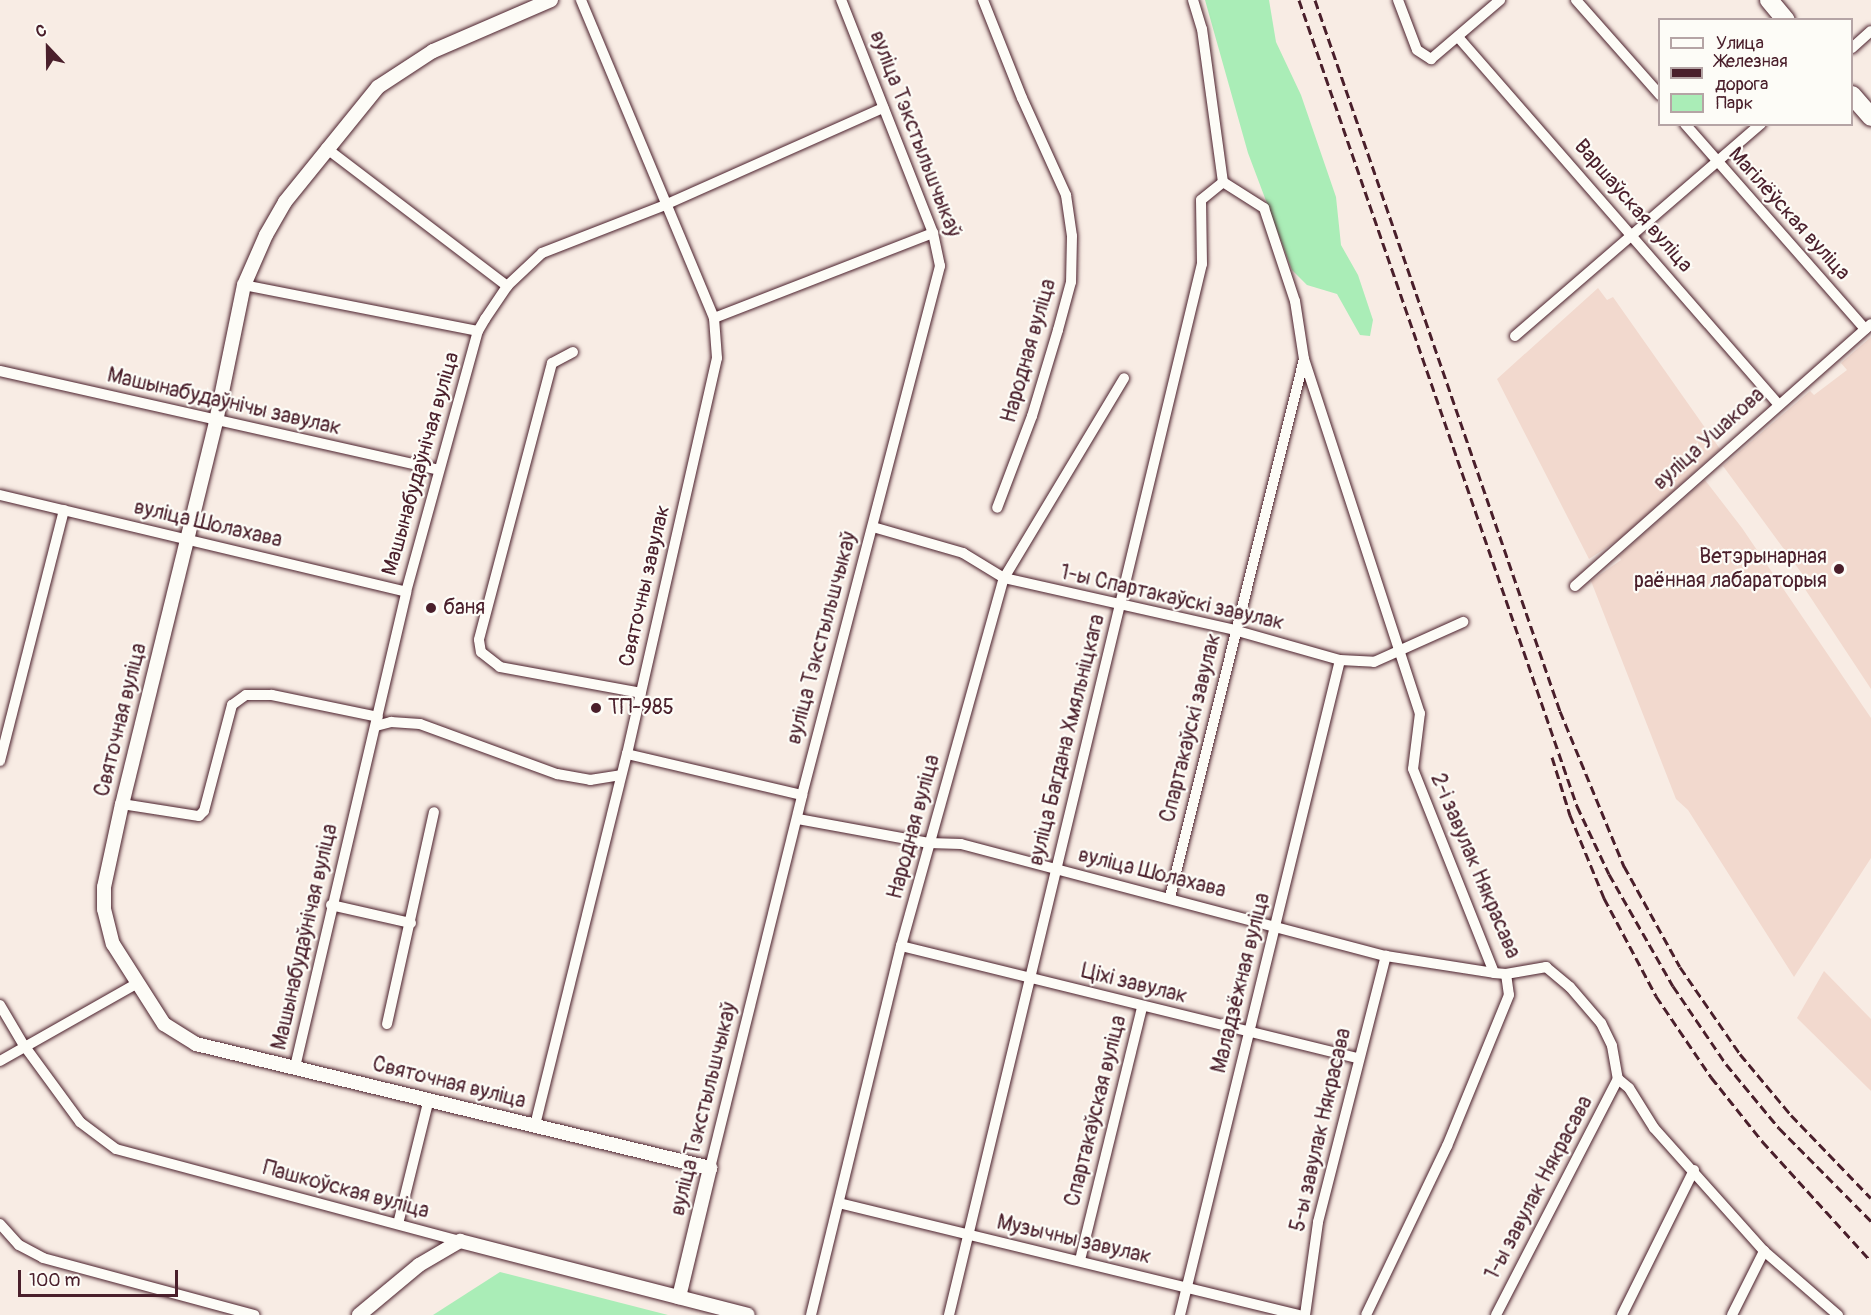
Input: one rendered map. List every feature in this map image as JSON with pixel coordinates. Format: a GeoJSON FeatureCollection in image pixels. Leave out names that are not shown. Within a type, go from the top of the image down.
{"type":"FeatureCollection","features":[{"type":"Feature","properties":{"kind":"main road"},"geometry":{"type":"LineString","coordinates":[[1769,0],[1784,18]]}},
{"type":"Feature","properties":{"kind":"main road"},"geometry":{"type":"LineString","coordinates":[[1853,97],[1871,117]]}},
{"type":"Feature","properties":{"kind":"street","name":"Святочная вуліца"},"geometry":{"type":"LineString","coordinates":[[551,0],[404,67],[378,87],[326,148],[285,202],[244,285],[216,423],[122,804],[104,886],[104,909],[113,944],[164,1024],[196,1044],[710,1168]]}},
{"type":"Feature","properties":{"kind":"street","name":"Святочны завулак"},"geometry":{"type":"LineString","coordinates":[[535,1125],[627,754],[717,358],[714,318],[580,0]]}},
{"type":"Feature","properties":{"kind":"street","name":"вуліца Тэкстыльшчыкаў"},"geometry":{"type":"LineString","coordinates":[[679,1297],[798,819],[802,795],[940,266],[933,233],[841,0]]}},
{"type":"Feature","properties":{"kind":"street","name":"Народная вуліца"},"geometry":{"type":"LineString","coordinates":[[983,0],[1022,98],[1066,195],[1072,236],[1071,282],[1059,330],[1032,416],[997,508]]}},
{"type":"Feature","properties":{"kind":"street"},"geometry":{"type":"LineString","coordinates":[[1193,0],[1202,29],[1223,182],[1264,208],[1295,301],[1304,359]]}},
{"type":"Feature","properties":{"kind":"street"},"geometry":{"type":"LineString","coordinates":[[1398,0],[1417,50],[1431,58],[1500,0]]}},
{"type":"Feature","properties":{"kind":"street"},"geometry":{"type":"LineString","coordinates":[[1576,0],[1658,94]]}},
{"type":"Feature","properties":{"kind":"street"},"geometry":{"type":"LineString","coordinates":[[1853,46],[1871,31]]}},
{"type":"Feature","properties":{"kind":"street","name":"Варшаўская вуліца"},"geometry":{"type":"LineString","coordinates":[[1458,37],[1634,234],[1777,403]]}},
{"type":"Feature","properties":{"kind":"street","name":"Машынабудаўнічая вуліца"},"geometry":{"type":"LineString","coordinates":[[296,1067],[331,905],[377,721],[406,592],[478,331],[507,286],[542,253],[665,205],[883,108]]}},
{"type":"Feature","properties":{"kind":"street","name":"Магілёўская вуліца"},"geometry":{"type":"LineString","coordinates":[[1687,126],[1868,326]]}},
{"type":"Feature","properties":{"kind":"street"},"geometry":{"type":"LineString","coordinates":[[1515,336],[1759,126]]}},
{"type":"Feature","properties":{"kind":"street"},"geometry":{"type":"LineString","coordinates":[[326,148],[507,286]]}},
{"type":"Feature","properties":{"kind":"street","name":"вуліца Багдана Хмяльніцкага"},"geometry":{"type":"LineString","coordinates":[[949,1315],[1054,869],[1122,604],[1203,264],[1201,200],[1223,182]]}},
{"type":"Feature","properties":{"kind":"street"},"geometry":{"type":"LineString","coordinates":[[714,318],[933,233]]}},
{"type":"Feature","properties":{"kind":"street"},"geometry":{"type":"LineString","coordinates":[[244,285],[478,331]]}},
{"type":"Feature","properties":{"kind":"street","name":"вуліца Ушакова"},"geometry":{"type":"LineString","coordinates":[[1575,586],[1777,403],[1868,326]]}},
{"type":"Feature","properties":{"kind":"street"},"geometry":{"type":"LineString","coordinates":[[573,352],[552,363],[479,640],[481,652],[500,667],[641,693]]}},
{"type":"Feature","properties":{"kind":"street","name":"Спартакаўскі завулак"},"geometry":{"type":"LineString","coordinates":[[1170,897],[1234,630],[1304,359]]}},
{"type":"Feature","properties":{"kind":"street","name":"2-і завулак Някрасава"},"geometry":{"type":"LineString","coordinates":[[1304,359],[1420,713],[1413,769],[1509,994],[1487,1054],[1366,1315]]}},
{"type":"Feature","properties":{"kind":"street","name":"Машынабудаўнічы завулак"},"geometry":{"type":"LineString","coordinates":[[0,371],[216,423],[439,470]]}},
{"type":"Feature","properties":{"kind":"street","name":"Народная вуліца"},"geometry":{"type":"LineString","coordinates":[[811,1315],[901,946],[1004,578],[1124,378]]}},
{"type":"Feature","properties":{"kind":"street","name":"вуліца Шолахава"},"geometry":{"type":"LineString","coordinates":[[0,495],[406,592]]}},
{"type":"Feature","properties":{"kind":"street"},"geometry":{"type":"LineString","coordinates":[[0,761],[64,510]]}},
{"type":"Feature","properties":{"kind":"street","name":"1-ы Спартакаўскі завулак"},"geometry":{"type":"LineString","coordinates":[[873,527],[963,553],[1004,578],[1234,630],[1340,660],[1374,662],[1463,622]]}},
{"type":"Feature","properties":{"kind":"street","name":"Маладзёжная вуліца"},"geometry":{"type":"LineString","coordinates":[[1180,1315],[1340,660]]}},
{"type":"Feature","properties":{"kind":"street"},"geometry":{"type":"LineString","coordinates":[[122,804],[199,816],[204,810],[232,705],[246,695],[272,695],[377,721],[420,724],[557,774],[590,780],[621,775]]}},
{"type":"Feature","properties":{"kind":"street"},"geometry":{"type":"LineString","coordinates":[[627,754],[802,795]]}},
{"type":"Feature","properties":{"kind":"street"},"geometry":{"type":"LineString","coordinates":[[387,1024],[434,812]]}},
{"type":"Feature","properties":{"kind":"street","name":"вуліца Шолахава"},"geometry":{"type":"LineString","coordinates":[[798,819],[929,843],[961,844],[1276,924],[1386,956],[1500,974],[1546,967],[1570,987],[1601,1023],[1612,1046],[1618,1079]]}},
{"type":"Feature","properties":{"kind":"street"},"geometry":{"type":"LineString","coordinates":[[331,905],[411,923]]}},
{"type":"Feature","properties":{"kind":"street","name":"Ціхі завулак"},"geometry":{"type":"LineString","coordinates":[[901,946],[1357,1058]]}},
{"type":"Feature","properties":{"kind":"street","name":"5-ы завулак Някрасава"},"geometry":{"type":"LineString","coordinates":[[1305,1315],[1318,1222],[1357,1058],[1386,956]]}},
{"type":"Feature","properties":{"kind":"street"},"geometry":{"type":"LineString","coordinates":[[0,1060],[23,1044],[138,983]]}},
{"type":"Feature","properties":{"kind":"street","name":"Пашкоўская вуліца"},"geometry":{"type":"LineString","coordinates":[[0,1005],[23,1044],[81,1122],[100,1141],[116,1149],[748,1315]]}},
{"type":"Feature","properties":{"kind":"street","name":"Спартакаўская вуліца"},"geometry":{"type":"LineString","coordinates":[[1080,1260],[1142,1007]]}},
{"type":"Feature","properties":{"kind":"street"},"geometry":{"type":"LineString","coordinates":[[1618,1079],[1629,1088],[1654,1128],[1694,1170],[1764,1251],[1838,1315]]}},
{"type":"Feature","properties":{"kind":"street","name":"1-ы завулак Някрасава"},"geometry":{"type":"LineString","coordinates":[[1496,1315],[1618,1079]]}},
{"type":"Feature","properties":{"kind":"street"},"geometry":{"type":"LineString","coordinates":[[398,1224],[429,1099]]}},
{"type":"Feature","properties":{"kind":"street"},"geometry":{"type":"LineString","coordinates":[[1622,1315],[1694,1170]]}},
{"type":"Feature","properties":{"kind":"street","name":"Музычны завулак"},"geometry":{"type":"LineString","coordinates":[[839,1203],[1299,1315]]}},
{"type":"Feature","properties":{"kind":"street"},"geometry":{"type":"LineString","coordinates":[[0,1224],[19,1245],[43,1258],[254,1315]]}},
{"type":"Feature","properties":{"kind":"street"},"geometry":{"type":"LineString","coordinates":[[359,1315],[419,1265],[460,1241]]}},
{"type":"Feature","properties":{"kind":"street"},"geometry":{"type":"LineString","coordinates":[[1732,1315],[1764,1251]]}},
{"type":"Feature","properties":{"kind":"shaded area"},"geometry":{"type":"Polygon","coordinates":[[[1598,288],[1607,300],[1613,297],[1720,449],[1621,538],[1589,559],[1497,379],[1598,288]]]}},
{"type":"Feature","properties":{"kind":"shaded area"},"geometry":{"type":"Polygon","coordinates":[[[1871,337],[1871,689],[1803,586],[1803,575],[1723,466],[1810,391],[1814,395],[1847,370],[1841,363],[1871,337]]]}},
{"type":"Feature","properties":{"kind":"shaded area"},"geometry":{"type":"Polygon","coordinates":[[[1705,480],[1742,528],[1871,718],[1871,858],[1794,977],[1688,810],[1676,799],[1591,581],[1621,560],[1619,556],[1705,480]]]}},
{"type":"Feature","properties":{"kind":"shaded area"},"geometry":{"type":"Polygon","coordinates":[[[1824,971],[1871,1019],[1871,1091],[1797,1018],[1824,971]]]}},
{"type":"Feature","properties":{"kind":"green space"},"geometry":{"type":"Polygon","coordinates":[[[1205,0],[1269,0],[1276,42],[1301,95],[1336,197],[1341,245],[1358,275],[1373,320],[1370,336],[1360,335],[1337,294],[1307,285],[1292,270],[1248,153],[1205,0]]]}},
{"type":"Feature","properties":{"kind":"green space"},"geometry":{"type":"Polygon","coordinates":[[[500,1272],[668,1315],[433,1315],[500,1272]]]}},
{"type":"Feature","properties":{"kind":"railway"},"geometry":{"type":"LineString","coordinates":[[1299,0],[1577,806],[1609,874],[1673,986],[1726,1064],[1779,1128],[1871,1221]]}},
{"type":"Feature","properties":{"kind":"railway"},"geometry":{"type":"LineString","coordinates":[[1315,0],[1560,711],[1624,866],[1680,967],[1740,1054],[1791,1115],[1871,1198]]}},
{"type":"Feature","properties":{"kind":"railway"},"geometry":{"type":"LineString","coordinates":[[1552,757],[1570,815],[1604,898],[1656,996],[1711,1077],[1762,1141],[1871,1261]]}},
{"type":"Feature","properties":{"kind":"place","name":"Ветэрынарная раённая лабараторыя"},"geometry":{"type":"Point","coordinates":[1839,569]}},
{"type":"Feature","properties":{"kind":"place","name":"баня"},"geometry":{"type":"Point","coordinates":[431,608]}},
{"type":"Feature","properties":{"kind":"place","name":"ТП-985"},"geometry":{"type":"Point","coordinates":[596,708]}}]}
